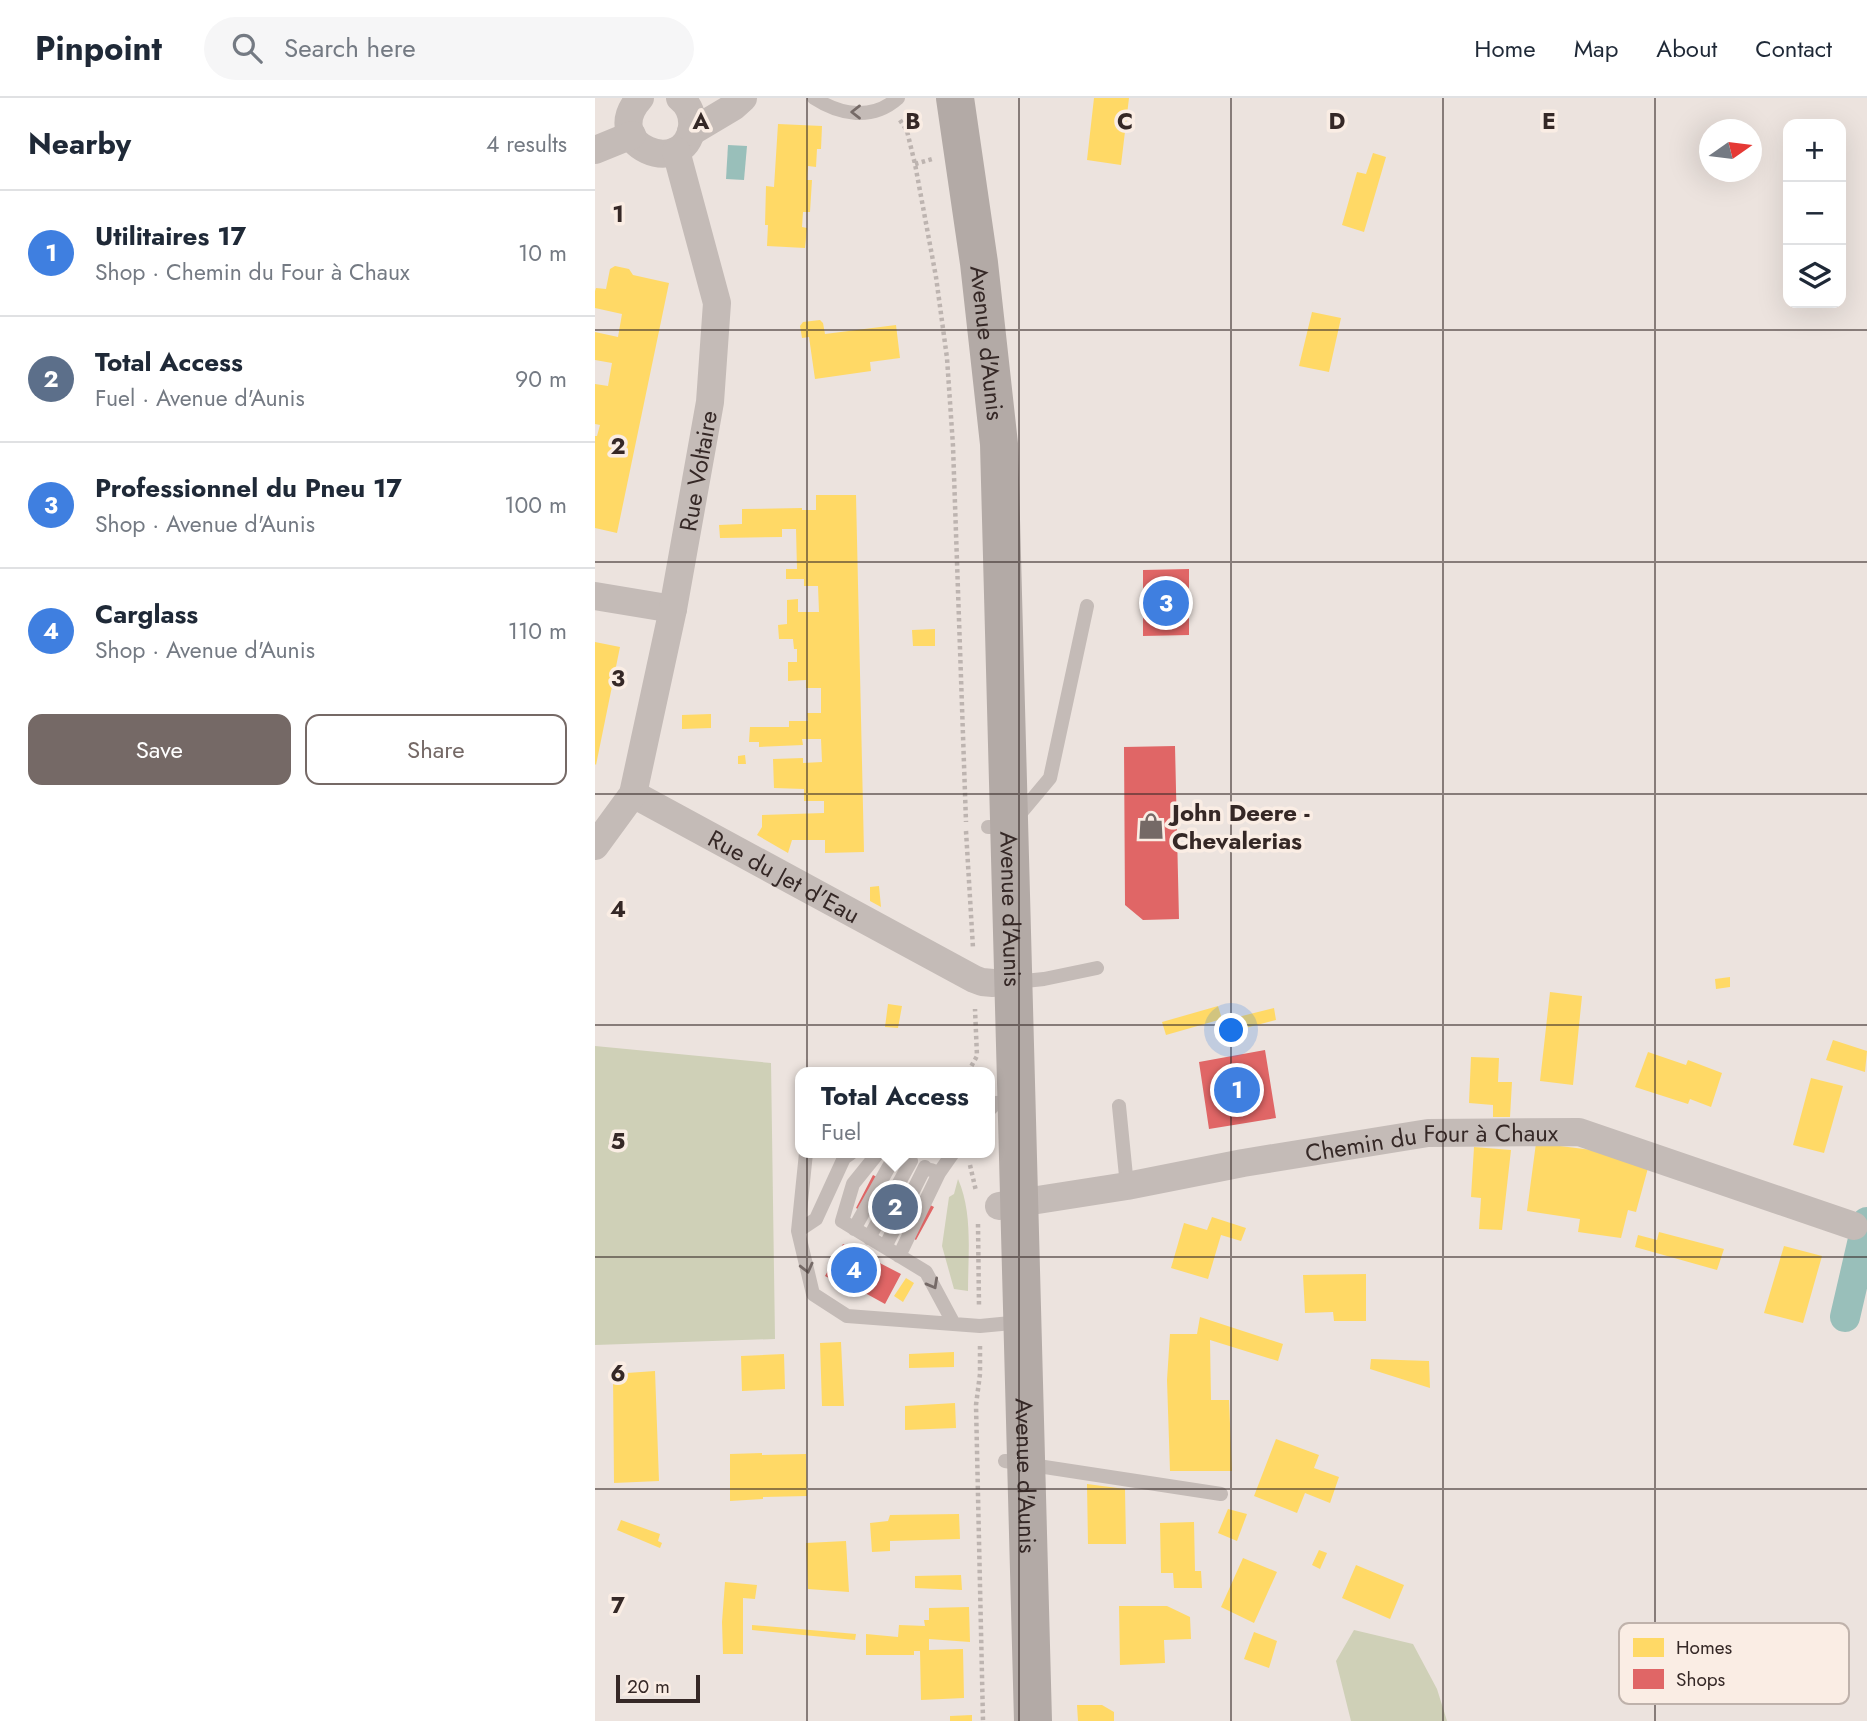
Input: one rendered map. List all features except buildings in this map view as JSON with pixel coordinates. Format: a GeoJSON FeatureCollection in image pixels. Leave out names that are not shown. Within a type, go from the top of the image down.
{"type":"FeatureCollection","features":[{"type":"Feature","properties":{"kind":"main road","name":"Avenue d'Aunis"},"geometry":{"type":"LineString","coordinates":[[936,98],[958,256],[979,445],[999,827]]}},
{"type":"Feature","properties":{"kind":"main road","name":"Avenue d'Aunis"},"geometry":{"type":"LineString","coordinates":[[955,98],[979,263],[999,444],[999,827],[993,981],[1001,1105],[993,1204],[1001,1324],[1016,1462],[1033,1721]]}},
{"type":"Feature","properties":{"kind":"main road","name":"Avenue d'Aunis"},"geometry":{"type":"LineString","coordinates":[[1012,1721],[1016,1462]]}},
{"type":"Feature","properties":{"kind":"street"},"geometry":{"type":"LineString","coordinates":[[641,98],[629,116],[632,135],[637,144],[645,150],[666,154],[744,98]]}},
{"type":"Feature","properties":{"kind":"street","name":"Rue Voltaire"},"geometry":{"type":"LineString","coordinates":[[633,794],[673,609],[710,402],[717,303],[683,141],[690,110],[680,98]]}},
{"type":"Feature","properties":{"kind":"street"},"geometry":{"type":"LineString","coordinates":[[595,150],[632,135]]}},
{"type":"Feature","properties":{"kind":"street"},"geometry":{"type":"LineString","coordinates":[[595,596],[673,609]]}},
{"type":"Feature","properties":{"kind":"street"},"geometry":{"type":"LineString","coordinates":[[595,846],[633,794]]}},
{"type":"Feature","properties":{"kind":"street","name":"Rue du Jet d'Eau"},"geometry":{"type":"LineString","coordinates":[[633,794],[993,981]]}},
{"type":"Feature","properties":{"kind":"street","name":"Chemin du Four à Chaux"},"geometry":{"type":"LineString","coordinates":[[993,1204],[1127,1186],[1243,1163],[1428,1133],[1579,1132],[1854,1226]]}},
{"type":"Feature","properties":{"kind":"lane"},"geometry":{"type":"LineString","coordinates":[[814,98],[829,108],[850,114],[866,113],[894,101]]}},
{"type":"Feature","properties":{"kind":"lane"},"geometry":{"type":"LineString","coordinates":[[999,827],[1050,778],[1087,606]]}},
{"type":"Feature","properties":{"kind":"lane"},"geometry":{"type":"LineString","coordinates":[[993,981],[1044,979],[1097,968]]}},
{"type":"Feature","properties":{"kind":"lane"},"geometry":{"type":"LineString","coordinates":[[1119,1106],[1127,1186]]}},
{"type":"Feature","properties":{"kind":"lane"},"geometry":{"type":"LineString","coordinates":[[805,1158],[798,1231],[813,1294],[847,1316],[954,1324],[1001,1324]]}},
{"type":"Feature","properties":{"kind":"lane"},"geometry":{"type":"LineString","coordinates":[[798,1231],[816,1219],[843,1158]]}},
{"type":"Feature","properties":{"kind":"lane"},"geometry":{"type":"LineString","coordinates":[[874,1158],[853,1184],[842,1222],[926,1272],[954,1324]]}},
{"type":"Feature","properties":{"kind":"lane"},"geometry":{"type":"LineString","coordinates":[[854,1229],[891,1158]]}},
{"type":"Feature","properties":{"kind":"lane"},"geometry":{"type":"LineString","coordinates":[[905,1158],[939,1173]]}},
{"type":"Feature","properties":{"kind":"lane"},"geometry":{"type":"LineString","coordinates":[[899,1256],[939,1173],[950,1158]]}},
{"type":"Feature","properties":{"kind":"lane"},"geometry":{"type":"LineString","coordinates":[[869,1238],[918,1164]]}},
{"type":"Feature","properties":{"kind":"lane"},"geometry":{"type":"LineString","coordinates":[[885,1247],[918,1164]]}},
{"type":"Feature","properties":{"kind":"lane"},"geometry":{"type":"LineString","coordinates":[[1016,1462],[1221,1494]]}},
{"type":"Feature","properties":{"kind":"path"},"geometry":{"type":"LineString","coordinates":[[894,101],[907,131],[912,153],[936,277],[947,358],[953,446],[968,870],[993,981],[977,1056],[971,1067]]}},
{"type":"Feature","properties":{"kind":"path"},"geometry":{"type":"LineString","coordinates":[[968,1161],[993,1204],[1001,1324],[980,1374],[976,1405],[983,1721]]}},
{"type":"Feature","properties":{"kind":"green space"},"geometry":{"type":"Polygon","coordinates":[[[595,1046],[771,1063],[775,1339],[595,1345],[595,1046]]]}},
{"type":"Feature","properties":{"kind":"green space"},"geometry":{"type":"Polygon","coordinates":[[[958,1179],[968,1220],[968,1291],[954,1289],[942,1246],[949,1197],[954,1194],[958,1179]]]}},
{"type":"Feature","properties":{"kind":"green space"},"geometry":{"type":"Polygon","coordinates":[[[1354,1630],[1413,1644],[1437,1689],[1447,1721],[1351,1721],[1336,1661],[1354,1630]]]}},
{"type":"Feature","properties":{"kind":"water"},"geometry":{"type":"Polygon","coordinates":[[[728,145],[747,146],[744,180],[726,179],[728,145]]]}},
{"type":"Feature","properties":{"kind":"waterway"},"geometry":{"type":"LineString","coordinates":[[1845,1317],[1867,1222]]}},
{"type":"Feature","properties":{"kind":"place","name":"Professionnel du Pneu 17"},"geometry":{"type":"Point","coordinates":[1166,603]}},
{"type":"Feature","properties":{"kind":"place","name":"John Deere - Chevalerias"},"geometry":{"type":"Point","coordinates":[1151,826]}},
{"type":"Feature","properties":{"kind":"place","name":"Utilitaires 17"},"geometry":{"type":"Point","coordinates":[1237,1090]}},
{"type":"Feature","properties":{"kind":"place","name":"Total Access"},"geometry":{"type":"Point","coordinates":[895,1207]}},
{"type":"Feature","properties":{"kind":"place","name":"Carglass"},"geometry":{"type":"Point","coordinates":[854,1270]}}]}
